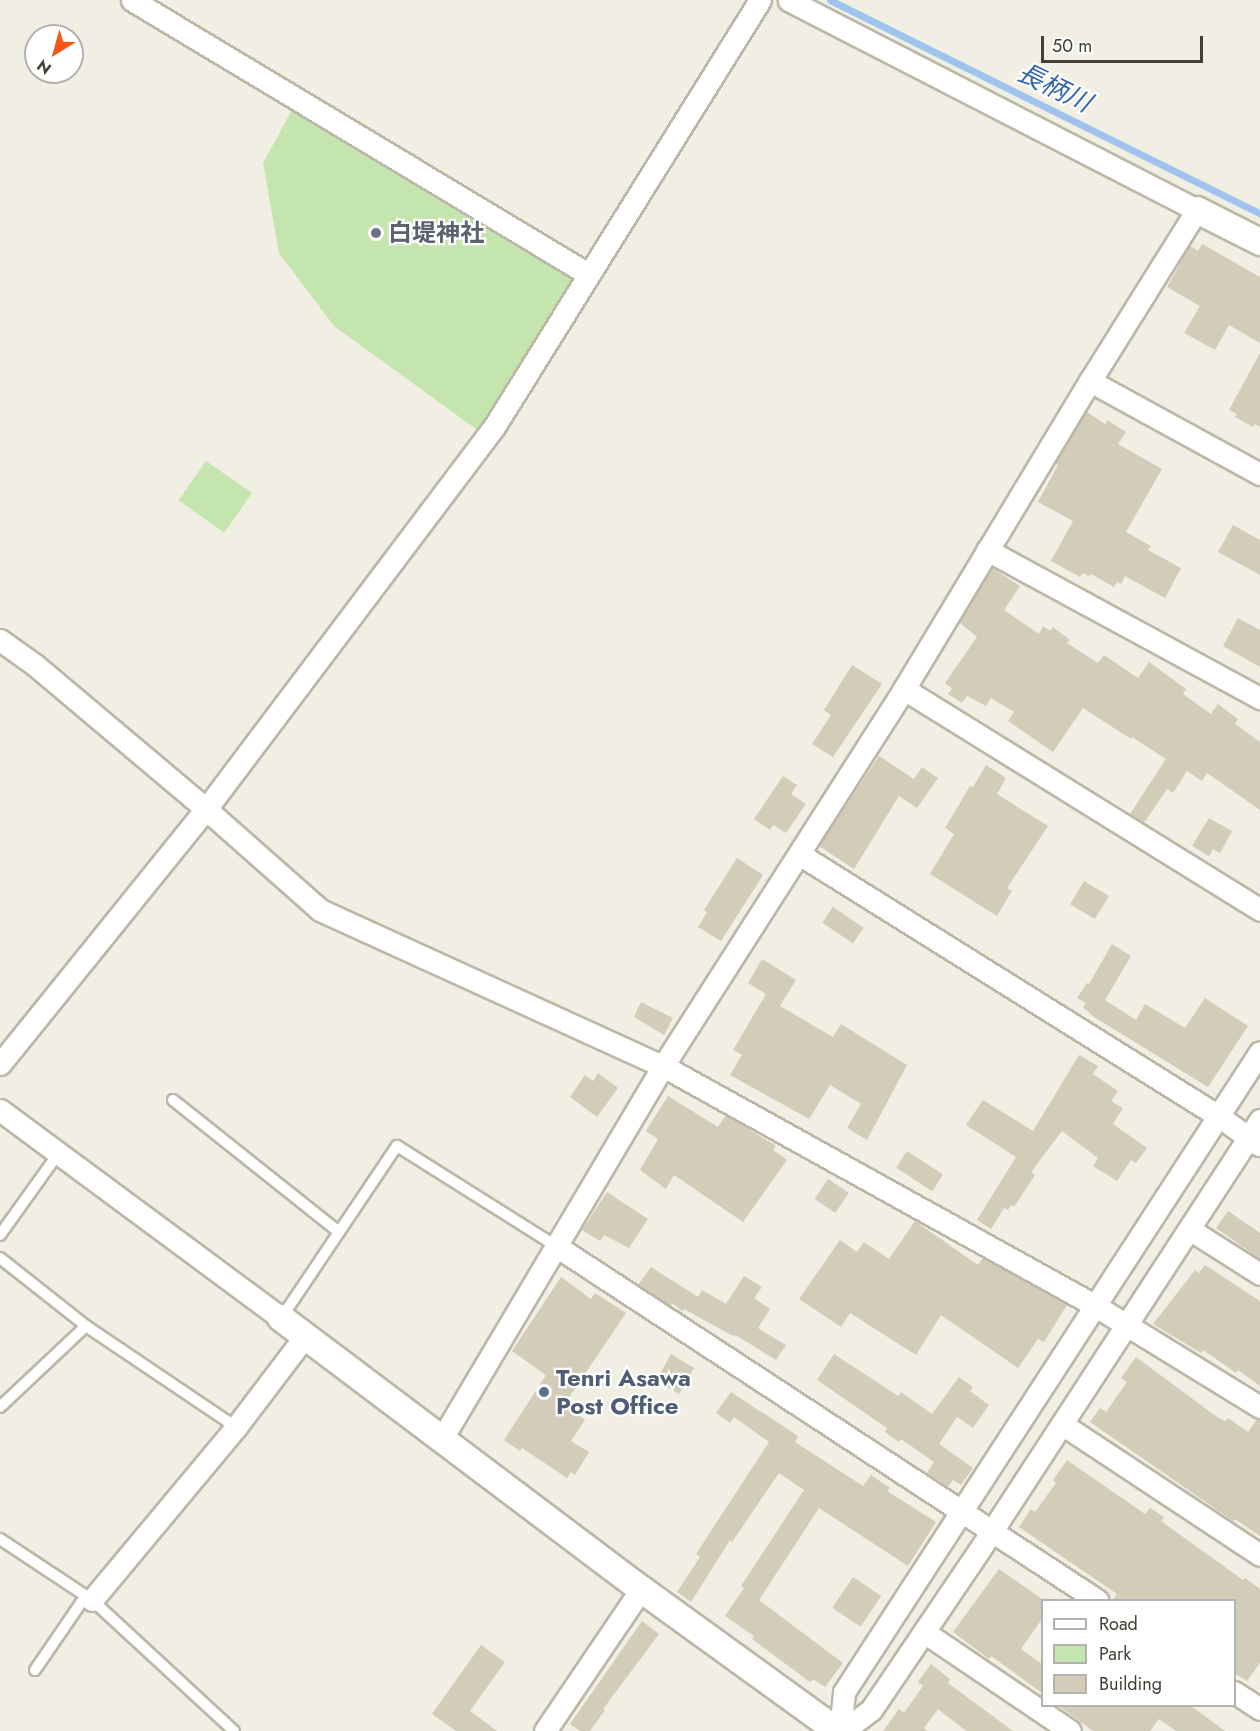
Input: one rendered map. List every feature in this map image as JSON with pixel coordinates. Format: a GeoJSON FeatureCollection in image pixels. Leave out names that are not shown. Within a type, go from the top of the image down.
{"type":"FeatureCollection","features":[{"type":"Feature","properties":{"kind":"street"},"geometry":{"type":"LineString","coordinates":[[132,0],[588,274]]}},
{"type":"Feature","properties":{"kind":"street"},"geometry":{"type":"LineString","coordinates":[[0,1064],[206,809],[494,428],[760,0]]}},
{"type":"Feature","properties":{"kind":"street"},"geometry":{"type":"LineString","coordinates":[[789,0],[1260,242]]}},
{"type":"Feature","properties":{"kind":"street"},"geometry":{"type":"LineString","coordinates":[[441,1440],[663,1066],[904,689],[1090,381],[1197,210]]}},
{"type":"Feature","properties":{"kind":"street"},"geometry":{"type":"LineString","coordinates":[[1090,381],[1260,474]]}},
{"type":"Feature","properties":{"kind":"street"},"geometry":{"type":"LineString","coordinates":[[987,550],[1260,698]]}},
{"type":"Feature","properties":{"kind":"street"},"geometry":{"type":"LineString","coordinates":[[0,640],[35,665],[206,809],[320,910],[663,1066],[1094,1305],[1260,1407]]}},
{"type":"Feature","properties":{"kind":"street"},"geometry":{"type":"LineString","coordinates":[[904,689],[1260,910]]}},
{"type":"Feature","properties":{"kind":"street"},"geometry":{"type":"LineString","coordinates":[[799,854],[1217,1115],[1254,1141]]}},
{"type":"Feature","properties":{"kind":"street"},"geometry":{"type":"LineString","coordinates":[[840,1731],[844,1692],[1260,1052]]}},
{"type":"Feature","properties":{"kind":"street"},"geometry":{"type":"LineString","coordinates":[[0,1110],[641,1588],[840,1731]]}},
{"type":"Feature","properties":{"kind":"street"},"geometry":{"type":"LineString","coordinates":[[840,1731],[871,1710],[992,1531],[1189,1230],[1254,1141],[1260,1120]]}},
{"type":"Feature","properties":{"kind":"street"},"geometry":{"type":"LineString","coordinates":[[1189,1230],[1260,1274]]}},
{"type":"Feature","properties":{"kind":"street"},"geometry":{"type":"LineString","coordinates":[[556,1246],[1095,1599]]}},
{"type":"Feature","properties":{"kind":"street"},"geometry":{"type":"LineString","coordinates":[[89,1598],[236,1427],[305,1336]]}},
{"type":"Feature","properties":{"kind":"street"},"geometry":{"type":"LineString","coordinates":[[1062,1424],[1260,1555]]}},
{"type":"Feature","properties":{"kind":"street"},"geometry":{"type":"LineString","coordinates":[[546,1731],[641,1588]]}},
{"type":"Feature","properties":{"kind":"street"},"geometry":{"type":"LineString","coordinates":[[924,1632],[1070,1731]]}},
{"type":"Feature","properties":{"kind":"street"},"geometry":{"type":"LineString","coordinates":[[1236,1693],[1260,1709]]}},
{"type":"Feature","properties":{"kind":"lane"},"geometry":{"type":"LineString","coordinates":[[173,1101],[339,1232]]}},
{"type":"Feature","properties":{"kind":"lane"},"geometry":{"type":"LineString","coordinates":[[281,1318],[397,1146],[556,1246]]}},
{"type":"Feature","properties":{"kind":"lane"},"geometry":{"type":"LineString","coordinates":[[0,1235],[58,1154]]}},
{"type":"Feature","properties":{"kind":"lane"},"geometry":{"type":"LineString","coordinates":[[0,1258],[86,1326],[236,1427]]}},
{"type":"Feature","properties":{"kind":"lane"},"geometry":{"type":"LineString","coordinates":[[0,1407],[86,1326]]}},
{"type":"Feature","properties":{"kind":"lane"},"geometry":{"type":"LineString","coordinates":[[0,1539],[89,1598],[234,1731]]}},
{"type":"Feature","properties":{"kind":"lane"},"geometry":{"type":"LineString","coordinates":[[35,1670],[89,1598]]}},
{"type":"Feature","properties":{"kind":"green space"},"geometry":{"type":"Polygon","coordinates":[[[298,99],[588,274],[487,437],[334,326],[279,253],[263,163],[298,99]]]}},
{"type":"Feature","properties":{"kind":"green space"},"geometry":{"type":"Polygon","coordinates":[[[206,461],[252,493],[224,532],[178,500],[206,461]]]}},
{"type":"Feature","properties":{"kind":"building"},"geometry":{"type":"Polygon","coordinates":[[[1202,244],[1260,277],[1260,343],[1229,325],[1215,350],[1184,333],[1200,306],[1167,287],[1190,246],[1198,251],[1202,244]]]}},
{"type":"Feature","properties":{"kind":"building"},"geometry":{"type":"Polygon","coordinates":[[[1260,353],[1260,427],[1255,424],[1253,427],[1235,417],[1237,414],[1229,410],[1260,353]]]}},
{"type":"Feature","properties":{"kind":"building"},"geometry":{"type":"Polygon","coordinates":[[[1087,412],[1105,424],[1107,420],[1126,432],[1118,444],[1162,469],[1126,532],[1151,546],[1148,550],[1181,568],[1165,598],[1125,576],[1121,584],[1117,582],[1114,587],[1091,574],[1089,576],[1083,573],[1080,577],[1051,561],[1073,521],[1038,502],[1058,465],[1056,463],[1087,412]]]}},
{"type":"Feature","properties":{"kind":"building"},"geometry":{"type":"Polygon","coordinates":[[[1233,525],[1260,540],[1260,575],[1218,552],[1233,525]]]}},
{"type":"Feature","properties":{"kind":"building"},"geometry":{"type":"Polygon","coordinates":[[[992,568],[1020,586],[1004,610],[1039,634],[1043,626],[1050,631],[1053,627],[1070,640],[1067,643],[1098,663],[1104,655],[1138,678],[1149,662],[1186,689],[1183,694],[1211,714],[1218,704],[1238,719],[1235,724],[1260,742],[1260,810],[1207,773],[1202,781],[1187,771],[1173,793],[1167,789],[1144,823],[1130,814],[1166,759],[1083,708],[1053,752],[1008,721],[1014,712],[991,698],[986,706],[967,696],[962,703],[948,694],[952,688],[945,683],[977,637],[959,622],[992,568]]]}},
{"type":"Feature","properties":{"kind":"building"},"geometry":{"type":"Polygon","coordinates":[[[1238,618],[1260,630],[1260,667],[1223,646],[1238,618]]]}},
{"type":"Feature","properties":{"kind":"building"},"geometry":{"type":"Polygon","coordinates":[[[852,665],[882,684],[833,757],[812,744],[831,715],[824,710],[852,665]]]}},
{"type":"Feature","properties":{"kind":"building"},"geometry":{"type":"Polygon","coordinates":[[[879,756],[914,779],[922,767],[938,778],[917,808],[899,796],[854,869],[819,846],[879,756]]]}},
{"type":"Feature","properties":{"kind":"building"},"geometry":{"type":"Polygon","coordinates":[[[986,765],[1006,778],[997,794],[1048,826],[1007,888],[1012,891],[997,916],[930,874],[954,834],[945,828],[970,786],[973,787],[986,765]]]}},
{"type":"Feature","properties":{"kind":"building"},"geometry":{"type":"Polygon","coordinates":[[[783,776],[797,785],[791,794],[806,804],[786,833],[773,825],[770,830],[754,819],[783,776]]]}},
{"type":"Feature","properties":{"kind":"building"},"geometry":{"type":"Polygon","coordinates":[[[1209,818],[1232,831],[1220,853],[1213,849],[1209,856],[1192,846],[1209,818]]]}},
{"type":"Feature","properties":{"kind":"building"},"geometry":{"type":"Polygon","coordinates":[[[737,858],[763,875],[721,941],[698,927],[707,912],[704,910],[737,858]]]}},
{"type":"Feature","properties":{"kind":"building"},"geometry":{"type":"Polygon","coordinates":[[[1084,881],[1109,896],[1095,919],[1070,904],[1084,881]]]}},
{"type":"Feature","properties":{"kind":"building"},"geometry":{"type":"Polygon","coordinates":[[[833,907],[864,928],[853,943],[822,923],[833,907]]]}},
{"type":"Feature","properties":{"kind":"building"},"geometry":{"type":"Polygon","coordinates":[[[1112,944],[1131,956],[1105,1000],[1136,1020],[1145,1004],[1185,1028],[1205,998],[1248,1026],[1208,1087],[1094,1017],[1083,1007],[1086,1003],[1077,998],[1087,983],[1089,984],[1112,944]]]}},
{"type":"Feature","properties":{"kind":"building"},"geometry":{"type":"Polygon","coordinates":[[[762,959],[796,980],[780,1006],[833,1037],[841,1024],[907,1065],[867,1140],[847,1128],[861,1104],[830,1085],[809,1119],[730,1075],[742,1055],[733,1050],[766,994],[748,983],[762,959]]]}},
{"type":"Feature","properties":{"kind":"building"},"geometry":{"type":"Polygon","coordinates":[[[641,1002],[673,1018],[664,1035],[634,1017],[641,1002]]]}},
{"type":"Feature","properties":{"kind":"building"},"geometry":{"type":"Polygon","coordinates":[[[1079,1055],[1098,1066],[1093,1074],[1118,1091],[1111,1101],[1123,1108],[1113,1124],[1147,1148],[1136,1163],[1131,1160],[1117,1181],[1093,1166],[1098,1158],[1062,1131],[1031,1172],[1035,1175],[1014,1207],[1011,1205],[1008,1210],[1004,1208],[991,1229],[977,1220],[1016,1157],[966,1125],[983,1100],[1033,1131],[1079,1055]]]}},
{"type":"Feature","properties":{"kind":"building"},"geometry":{"type":"Polygon","coordinates":[[[598,1073],[618,1088],[597,1117],[570,1097],[585,1075],[593,1081],[598,1073]]]}},
{"type":"Feature","properties":{"kind":"building"},"geometry":{"type":"Polygon","coordinates":[[[668,1096],[718,1127],[726,1115],[776,1146],[773,1150],[787,1160],[743,1222],[674,1175],[666,1189],[640,1170],[658,1139],[646,1131],[668,1096]]]}},
{"type":"Feature","properties":{"kind":"building"},"geometry":{"type":"Polygon","coordinates":[[[907,1151],[943,1174],[932,1191],[896,1168],[907,1151]]]}},
{"type":"Feature","properties":{"kind":"building"},"geometry":{"type":"Polygon","coordinates":[[[828,1179],[849,1193],[835,1213],[815,1199],[828,1179]]]}},
{"type":"Feature","properties":{"kind":"building"},"geometry":{"type":"Polygon","coordinates":[[[607,1192],[648,1219],[629,1248],[604,1235],[600,1241],[582,1230],[607,1192]]]}},
{"type":"Feature","properties":{"kind":"building"},"geometry":{"type":"Polygon","coordinates":[[[1228,1211],[1260,1233],[1260,1259],[1216,1228],[1228,1211]]]}},
{"type":"Feature","properties":{"kind":"building"},"geometry":{"type":"Polygon","coordinates":[[[915,1221],[978,1265],[983,1258],[1067,1305],[1044,1342],[1038,1339],[1018,1368],[941,1315],[916,1355],[850,1313],[841,1327],[799,1299],[840,1240],[857,1252],[864,1242],[889,1259],[915,1221]]]}},
{"type":"Feature","properties":{"kind":"building"},"geometry":{"type":"Polygon","coordinates":[[[1205,1265],[1260,1301],[1260,1386],[1238,1370],[1236,1373],[1203,1350],[1201,1353],[1153,1324],[1195,1270],[1199,1273],[1205,1265]]]}},
{"type":"Feature","properties":{"kind":"building"},"geometry":{"type":"Polygon","coordinates":[[[651,1267],[698,1297],[702,1290],[726,1304],[744,1276],[762,1287],[754,1298],[770,1309],[758,1328],[786,1345],[776,1360],[737,1336],[731,1335],[684,1309],[682,1311],[672,1303],[671,1306],[638,1285],[651,1267]]]}},
{"type":"Feature","properties":{"kind":"building"},"geometry":{"type":"Polygon","coordinates":[[[561,1277],[591,1299],[595,1293],[626,1313],[564,1405],[585,1420],[571,1441],[589,1452],[575,1475],[571,1472],[567,1478],[522,1448],[520,1451],[504,1440],[546,1375],[512,1351],[561,1277]]]}},
{"type":"Feature","properties":{"kind":"building"},"geometry":{"type":"Polygon","coordinates":[[[671,1354],[694,1368],[679,1394],[662,1384],[666,1377],[660,1374],[671,1354]]]}},
{"type":"Feature","properties":{"kind":"building"},"geometry":{"type":"Polygon","coordinates":[[[834,1354],[898,1396],[901,1392],[932,1414],[959,1377],[973,1387],[970,1391],[989,1405],[973,1428],[957,1417],[939,1444],[973,1468],[961,1485],[953,1480],[948,1487],[927,1473],[934,1462],[901,1439],[899,1442],[885,1432],[887,1428],[817,1380],[834,1354]]]}},
{"type":"Feature","properties":{"kind":"building"},"geometry":{"type":"Polygon","coordinates":[[[1136,1357],[1217,1417],[1225,1421],[1228,1418],[1248,1432],[1257,1419],[1260,1420],[1260,1536],[1235,1519],[1233,1521],[1090,1422],[1100,1408],[1106,1412],[1127,1382],[1121,1378],[1136,1357]]]}},
{"type":"Feature","properties":{"kind":"building"},"geometry":{"type":"Polygon","coordinates":[[[731,1392],[798,1436],[795,1442],[863,1486],[871,1475],[890,1488],[887,1491],[936,1522],[908,1566],[819,1508],[759,1600],[843,1663],[825,1687],[813,1679],[810,1682],[752,1639],[754,1636],[725,1616],[744,1588],[741,1586],[804,1490],[779,1473],[732,1542],[730,1540],[691,1602],[677,1592],[700,1557],[696,1554],[769,1442],[734,1417],[730,1423],[716,1413],[731,1392]]]}},
{"type":"Feature","properties":{"kind":"building"},"geometry":{"type":"Polygon","coordinates":[[[1067,1460],[1145,1514],[1150,1508],[1164,1517],[1161,1521],[1243,1580],[1245,1578],[1260,1589],[1260,1663],[1247,1681],[1236,1674],[1236,1599],[1114,1599],[1117,1594],[1019,1527],[1031,1509],[1035,1512],[1056,1483],[1053,1480],[1067,1460]]]}},
{"type":"Feature","properties":{"kind":"building"},"geometry":{"type":"Polygon","coordinates":[[[999,1569],[1042,1599],[1041,1620],[1021,1649],[1041,1663],[1041,1692],[991,1656],[989,1659],[953,1632],[999,1569]]]}},
{"type":"Feature","properties":{"kind":"building"},"geometry":{"type":"Polygon","coordinates":[[[853,1577],[881,1596],[860,1627],[832,1608],[853,1577]]]}},
{"type":"Feature","properties":{"kind":"building"},"geometry":{"type":"Polygon","coordinates":[[[642,1621],[659,1634],[603,1709],[605,1710],[590,1731],[580,1731],[570,1724],[642,1621]]]}},
{"type":"Feature","properties":{"kind":"building"},"geometry":{"type":"Polygon","coordinates":[[[481,1645],[505,1662],[470,1711],[497,1731],[456,1731],[432,1714],[481,1645]]]}},
{"type":"Feature","properties":{"kind":"building"},"geometry":{"type":"Polygon","coordinates":[[[931,1664],[950,1679],[948,1683],[1013,1731],[966,1731],[938,1709],[924,1728],[927,1731],[883,1731],[899,1709],[904,1713],[923,1686],[918,1682],[931,1664]]]}},
{"type":"Feature","properties":{"kind":"building"},"geometry":{"type":"Polygon","coordinates":[[[1060,1707],[1192,1707],[1225,1731],[1176,1731],[1159,1719],[1150,1731],[1093,1731],[1060,1707]]]}},
{"type":"Feature","properties":{"kind":"waterway","name":"長柄川"},"geometry":{"type":"LineString","coordinates":[[830,0],[1260,213]]}},
{"type":"Feature","properties":{"kind":"place","name":"白堤神社"},"geometry":{"type":"Point","coordinates":[376,233]}},
{"type":"Feature","properties":{"kind":"place","name":"Tenri Asawa Post Office"},"geometry":{"type":"Point","coordinates":[544,1392]}}]}
